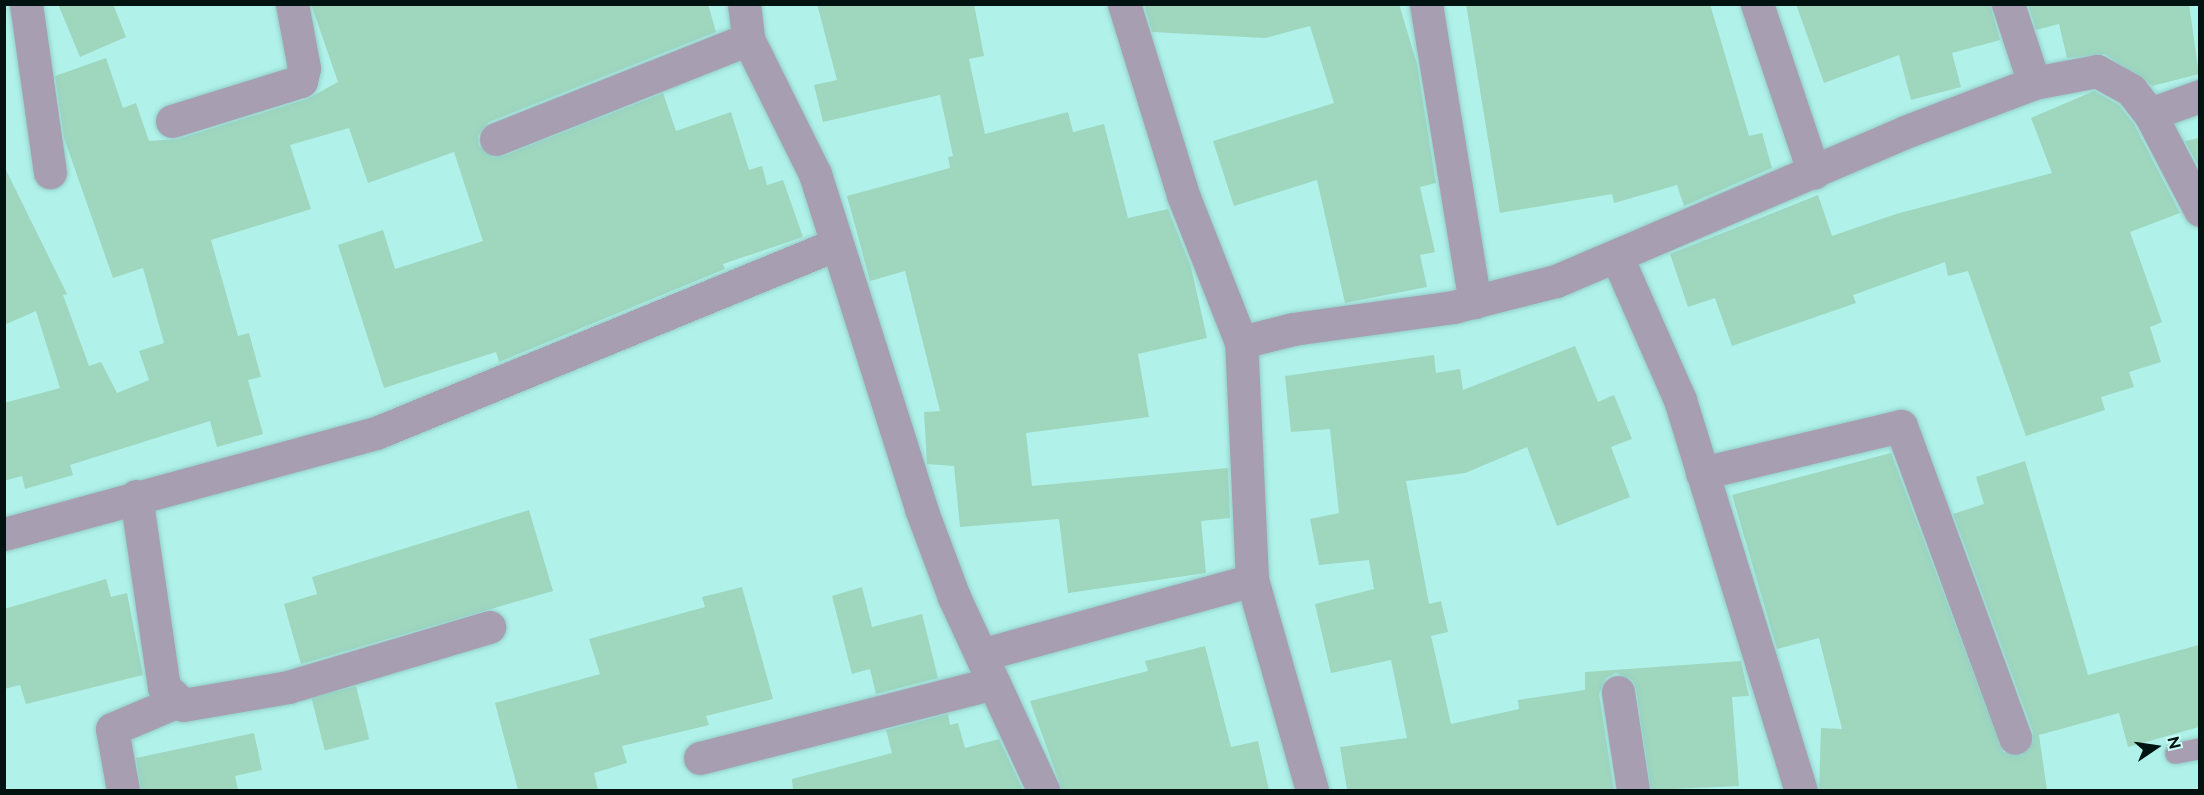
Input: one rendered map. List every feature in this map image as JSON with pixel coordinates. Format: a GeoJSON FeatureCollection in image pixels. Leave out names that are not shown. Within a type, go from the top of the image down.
{"type":"FeatureCollection","features":[{"type":"Feature","properties":{"kind":"street"},"geometry":{"type":"LineString","coordinates":[[26,4],[50,172]]}},
{"type":"Feature","properties":{"kind":"street"},"geometry":{"type":"LineString","coordinates":[[172,121],[301,81],[304,68],[292,4]]}},
{"type":"Feature","properties":{"kind":"street"},"geometry":{"type":"LineString","coordinates":[[744,4],[747,39],[802,143],[837,244],[921,509],[954,597],[1043,790]]}},
{"type":"Feature","properties":{"kind":"street"},"geometry":{"type":"LineString","coordinates":[[1124,4],[1183,195],[1241,342],[1252,580],[1312,790]]}},
{"type":"Feature","properties":{"kind":"street"},"geometry":{"type":"LineString","coordinates":[[1426,4],[1474,302]]}},
{"type":"Feature","properties":{"kind":"street"},"geometry":{"type":"LineString","coordinates":[[1757,4],[1814,173]]}},
{"type":"Feature","properties":{"kind":"street"},"geometry":{"type":"LineString","coordinates":[[2008,4],[2034,82]]}},
{"type":"Feature","properties":{"kind":"street"},"geometry":{"type":"LineString","coordinates":[[496,139],[747,39]]}},
{"type":"Feature","properties":{"kind":"street"},"geometry":{"type":"LineString","coordinates":[[1241,342],[1474,302],[1556,281],[2034,82],[2097,71],[2132,90],[2150,114],[2199,210]]}},
{"type":"Feature","properties":{"kind":"street"},"geometry":{"type":"LineString","coordinates":[[2150,114],[2199,96]]}},
{"type":"Feature","properties":{"kind":"street"},"geometry":{"type":"LineString","coordinates":[[4,534],[136,496],[376,433],[837,244]]}},
{"type":"Feature","properties":{"kind":"street"},"geometry":{"type":"LineString","coordinates":[[1617,257],[1680,400],[1801,790]]}},
{"type":"Feature","properties":{"kind":"street"},"geometry":{"type":"LineString","coordinates":[[1702,473],[1901,426],[2015,738]]}},
{"type":"Feature","properties":{"kind":"street"},"geometry":{"type":"LineString","coordinates":[[136,496],[164,687],[176,702]]}},
{"type":"Feature","properties":{"kind":"street"},"geometry":{"type":"LineString","coordinates":[[700,758],[989,669],[1252,580]]}},
{"type":"Feature","properties":{"kind":"street"},"geometry":{"type":"LineString","coordinates":[[123,790],[112,729],[176,702],[190,705],[288,687],[489,627]]}},
{"type":"Feature","properties":{"kind":"street"},"geometry":{"type":"LineString","coordinates":[[1618,692],[1633,790]]}},
{"type":"Feature","properties":{"kind":"lane"},"geometry":{"type":"LineString","coordinates":[[2175,753],[2199,748]]}},
{"type":"Feature","properties":{"kind":"building"},"geometry":{"type":"Polygon","coordinates":[[[58,4],[113,4],[126,37],[80,57],[58,4]]]}},
{"type":"Feature","properties":{"kind":"building"},"geometry":{"type":"Polygon","coordinates":[[[311,4],[708,4],[716,32],[489,122],[478,136],[479,146],[493,157],[503,156],[663,93],[676,131],[731,112],[749,170],[762,166],[767,185],[783,180],[803,237],[723,264],[725,269],[499,362],[496,352],[384,388],[338,245],[383,230],[395,269],[483,241],[454,152],[368,183],[349,128],[290,145],[311,209],[211,240],[238,336],[249,333],[261,377],[248,380],[263,434],[217,447],[210,421],[70,465],[73,475],[25,489],[22,476],[4,481],[4,403],[60,388],[36,311],[4,325],[4,166],[67,294],[63,295],[89,366],[101,362],[117,393],[149,380],[139,351],[164,343],[143,268],[113,278],[64,138],[55,76],[106,58],[123,108],[136,103],[149,141],[178,139],[307,99],[338,82],[311,4]]]}},
{"type":"Feature","properties":{"kind":"building"},"geometry":{"type":"Polygon","coordinates":[[[817,4],[974,4],[984,56],[969,59],[985,134],[1068,112],[1073,132],[1104,124],[1128,218],[1168,209],[1191,267],[1207,338],[1138,354],[1149,417],[1026,433],[1032,486],[1228,468],[1230,518],[1201,521],[1206,573],[1068,593],[1059,519],[960,527],[954,466],[927,464],[924,412],[940,411],[905,271],[870,281],[847,196],[950,168],[948,157],[953,156],[940,95],[823,122],[814,85],[837,80],[817,4]]]}},
{"type":"Feature","properties":{"kind":"building"},"geometry":{"type":"Polygon","coordinates":[[[1144,4],[1399,4],[1417,64],[1436,183],[1420,187],[1435,252],[1420,255],[1427,287],[1345,303],[1317,180],[1234,206],[1213,141],[1334,103],[1310,26],[1265,38],[1152,32],[1144,4]]]}},
{"type":"Feature","properties":{"kind":"building"},"geometry":{"type":"Polygon","coordinates":[[[1466,4],[1710,4],[1749,136],[1762,133],[1772,168],[1684,206],[1677,185],[1614,203],[1612,194],[1500,213],[1466,4]]]}},
{"type":"Feature","properties":{"kind":"building"},"geometry":{"type":"Polygon","coordinates":[[[1796,4],[1990,4],[2000,40],[1952,53],[1961,87],[1911,100],[1899,55],[1824,83],[1796,4]]]}},
{"type":"Feature","properties":{"kind":"building"},"geometry":{"type":"Polygon","coordinates":[[[2028,4],[2189,4],[2199,74],[2152,86],[2105,54],[2067,58],[2059,24],[2036,30],[2028,4]]]}},
{"type":"Feature","properties":{"kind":"building"},"geometry":{"type":"Polygon","coordinates":[[[2094,91],[2119,105],[2134,124],[2180,213],[2130,232],[2162,322],[2150,327],[2161,362],[2129,372],[2134,387],[2101,397],[2105,410],[2026,436],[1968,271],[1948,276],[1945,262],[1853,295],[1856,303],[1732,346],[1715,298],[1688,307],[1670,254],[1818,195],[1832,236],[1896,214],[2052,173],[2031,118],[2094,91]]]}},
{"type":"Feature","properties":{"kind":"building"},"geometry":{"type":"Polygon","coordinates":[[[2199,138],[2199,168],[2185,141],[2199,138]]]}},
{"type":"Feature","properties":{"kind":"building"},"geometry":{"type":"Polygon","coordinates":[[[1575,346],[1598,402],[1614,395],[1632,439],[1611,447],[1630,497],[1557,526],[1527,447],[1465,473],[1406,481],[1429,604],[1441,601],[1448,632],[1431,636],[1451,724],[1519,709],[1518,700],[1585,690],[1585,672],[1741,661],[1749,696],[1732,697],[1739,786],[1651,790],[1636,689],[1632,680],[1616,673],[1606,678],[1599,694],[1614,790],[1347,790],[1340,747],[1407,738],[1391,660],[1331,673],[1315,604],[1374,589],[1369,560],[1319,565],[1310,519],[1339,513],[1330,429],[1291,432],[1285,376],[1434,355],[1436,373],[1460,369],[1463,390],[1575,346]]]}},
{"type":"Feature","properties":{"kind":"building"},"geometry":{"type":"Polygon","coordinates":[[[1891,453],[2003,752],[2022,755],[2033,742],[2033,732],[1953,514],[1984,504],[1976,477],[2025,461],[2088,675],[2199,645],[2199,727],[2128,747],[2119,713],[2039,735],[2047,790],[1819,790],[1821,728],[1842,729],[1819,638],[1777,649],[1732,495],[1891,453]]]}},
{"type":"Feature","properties":{"kind":"building"},"geometry":{"type":"Polygon","coordinates":[[[529,510],[553,591],[301,664],[284,604],[317,594],[312,577],[529,510]]]}},
{"type":"Feature","properties":{"kind":"building"},"geometry":{"type":"Polygon","coordinates":[[[106,579],[111,597],[127,593],[143,675],[26,704],[20,685],[4,689],[4,609],[106,579]]]}},
{"type":"Feature","properties":{"kind":"building"},"geometry":{"type":"Polygon","coordinates":[[[742,587],[773,699],[706,716],[709,725],[622,746],[627,763],[594,773],[598,790],[518,790],[495,703],[600,674],[589,639],[705,607],[702,597],[742,587]]]}},
{"type":"Feature","properties":{"kind":"building"},"geometry":{"type":"Polygon","coordinates":[[[862,587],[872,627],[922,614],[938,678],[876,694],[870,669],[852,674],[832,596],[862,587]]]}},
{"type":"Feature","properties":{"kind":"building"},"geometry":{"type":"Polygon","coordinates":[[[1205,646],[1231,747],[1258,741],[1269,790],[1062,790],[1030,701],[1148,671],[1145,661],[1205,646]]]}},
{"type":"Feature","properties":{"kind":"building"},"geometry":{"type":"Polygon","coordinates":[[[356,686],[369,739],[325,750],[311,697],[356,686]]]}},
{"type":"Feature","properties":{"kind":"building"},"geometry":{"type":"Polygon","coordinates":[[[948,714],[950,725],[958,723],[965,748],[999,739],[1023,790],[793,790],[792,779],[892,753],[886,730],[948,714]]]}},
{"type":"Feature","properties":{"kind":"building"},"geometry":{"type":"Polygon","coordinates":[[[254,733],[262,770],[235,776],[238,790],[141,790],[136,758],[254,733]]]}}]}
